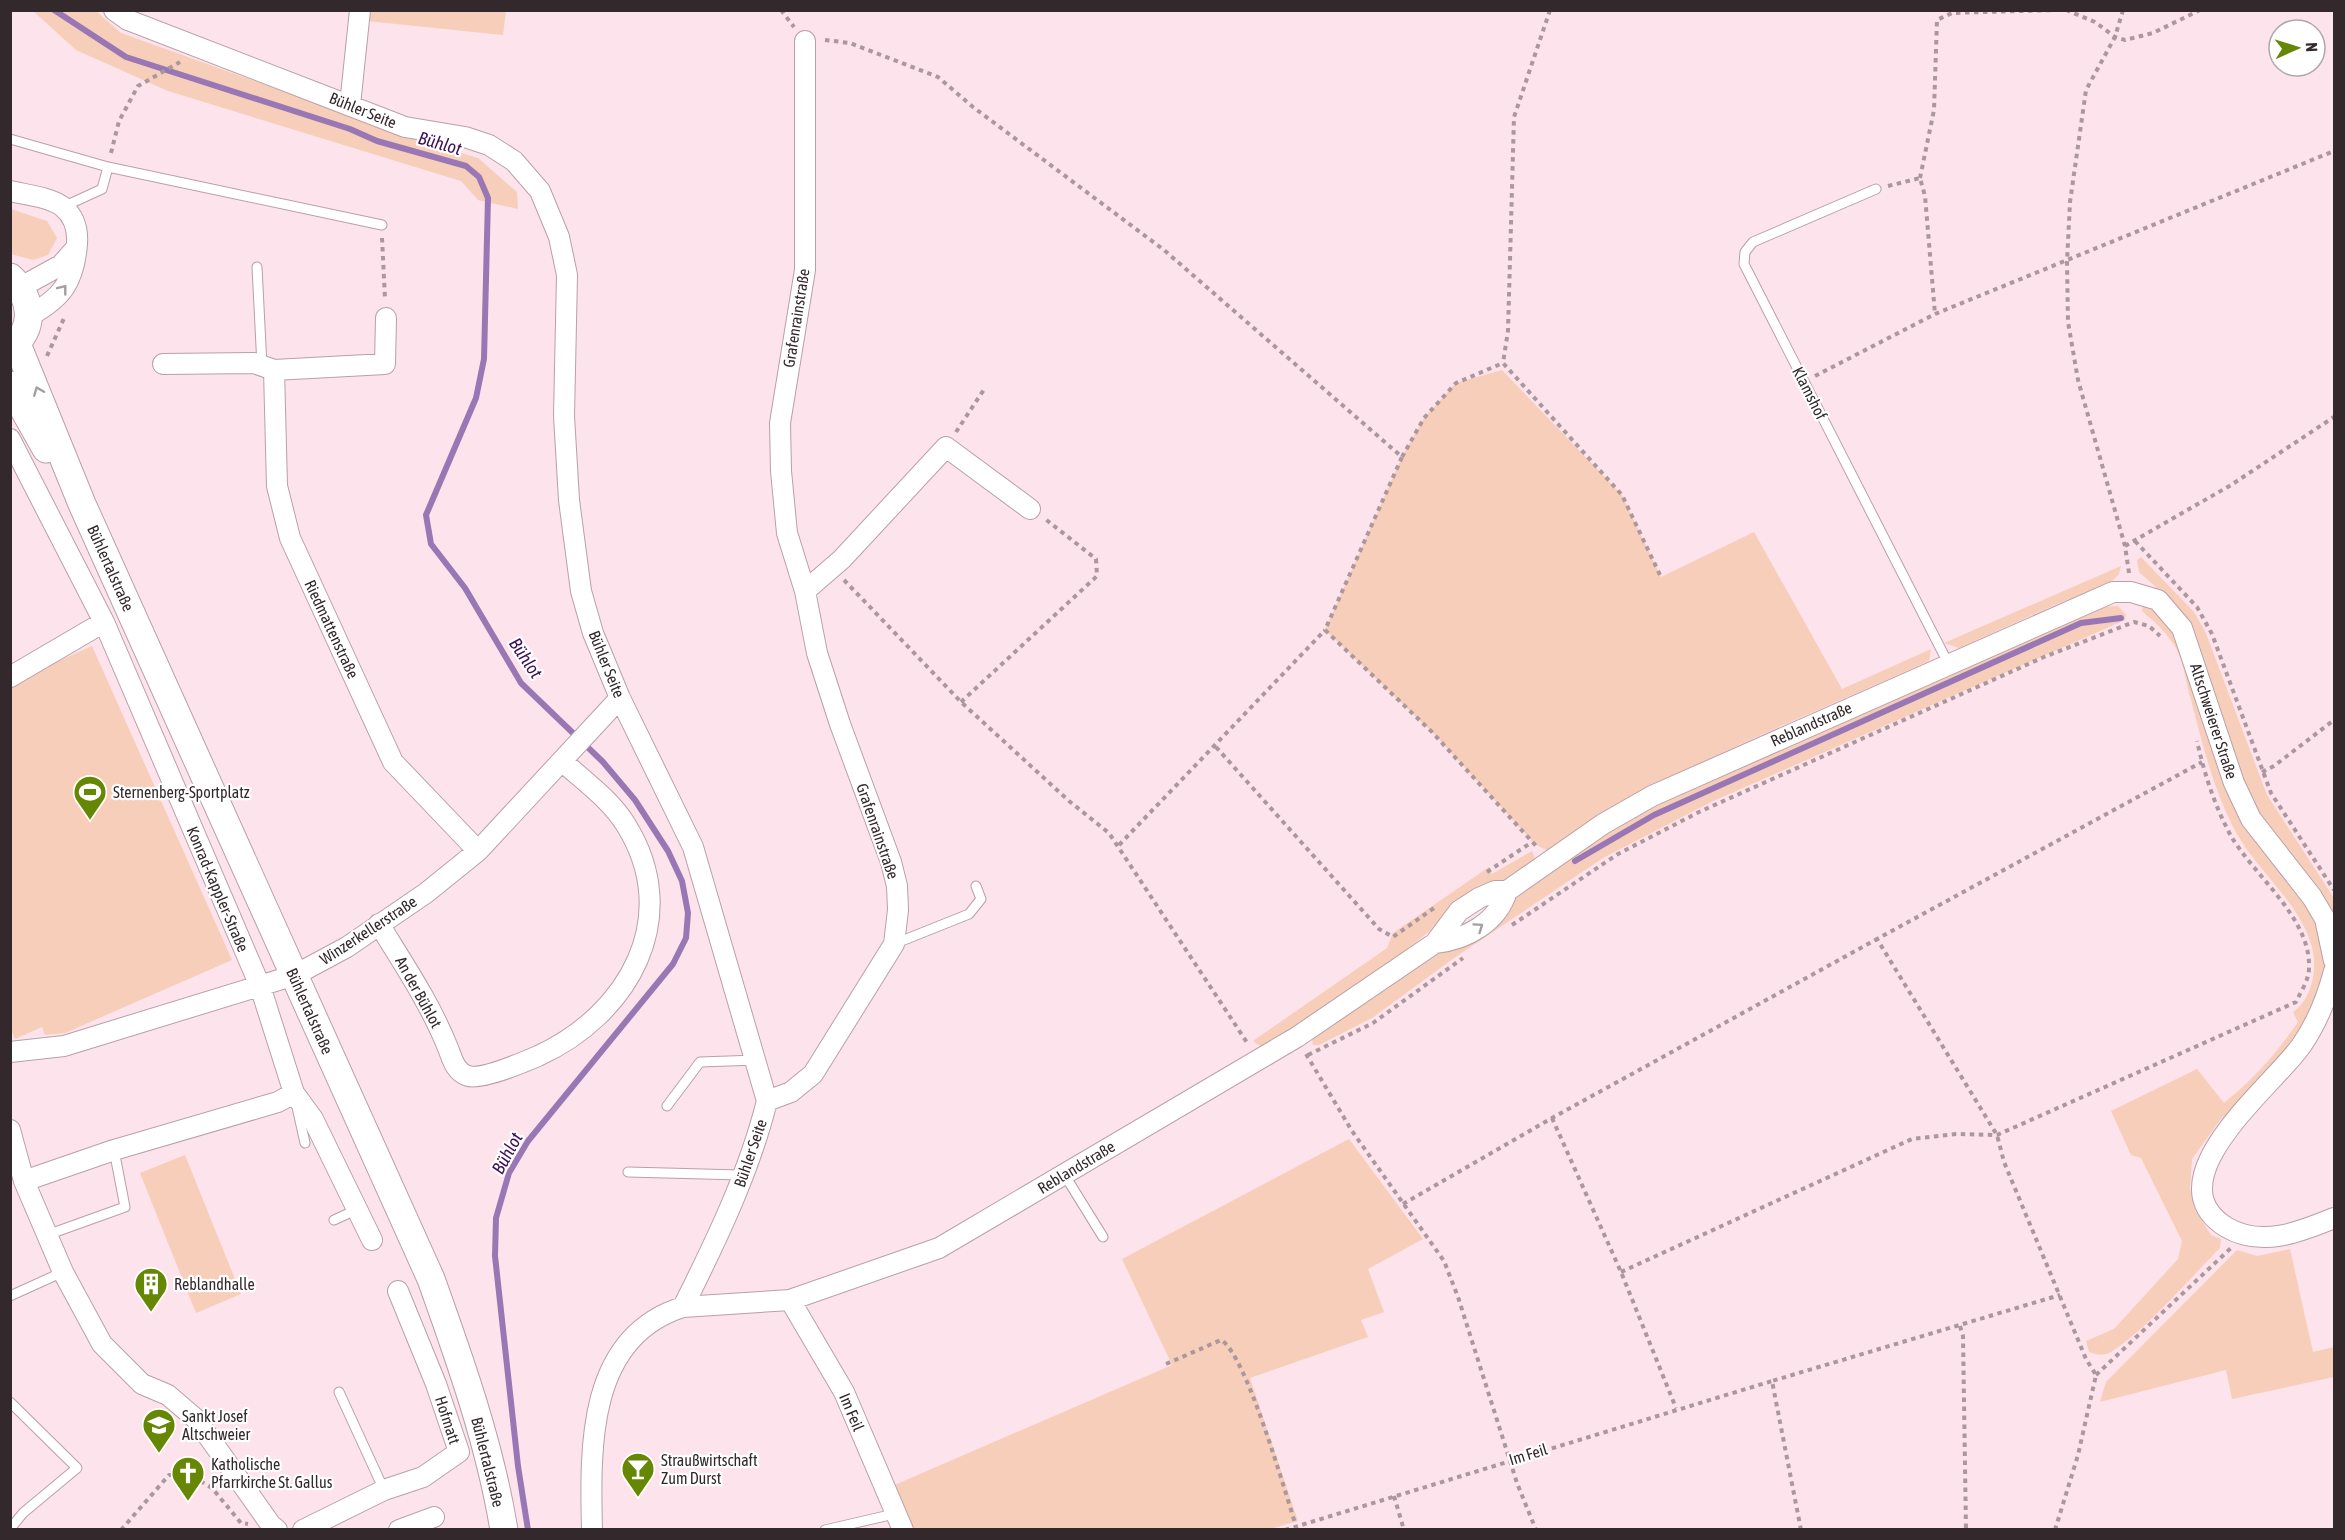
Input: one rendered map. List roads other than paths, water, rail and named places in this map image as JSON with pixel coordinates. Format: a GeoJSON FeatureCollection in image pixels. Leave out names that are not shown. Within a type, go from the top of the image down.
{"type":"FeatureCollection","features":[{"type":"Feature","properties":{"kind":"main road"},"geometry":{"type":"LineString","coordinates":[[14,346],[25,331],[29,316],[28,301],[16,282]]}},
{"type":"Feature","properties":{"kind":"main road","name":"Bühlertalstraße"},"geometry":{"type":"LineString","coordinates":[[14,346],[82,504],[431,1279],[461,1362],[482,1432],[504,1530]]}},
{"type":"Feature","properties":{"kind":"main road","name":"Bühlertalstraße"},"geometry":{"type":"LineString","coordinates":[[10,385],[48,453],[82,504]]}},
{"type":"Feature","properties":{"kind":"street","name":"Bühler Seite"},"geometry":{"type":"LineString","coordinates":[[114,10],[128,20],[405,127],[465,137],[489,145],[514,160],[540,191],[559,237],[567,275],[564,416],[569,500],[581,591],[593,633],[620,698],[693,848],[757,1060],[767,1101],[728,1217],[684,1307]]}},
{"type":"Feature","properties":{"kind":"street"},"geometry":{"type":"LineString","coordinates":[[350,105],[360,10]]}},
{"type":"Feature","properties":{"kind":"street","name":"Grafenrainstraße"},"geometry":{"type":"LineString","coordinates":[[767,1101],[791,1092],[813,1074],[894,944],[898,910],[893,870],[821,663],[805,591],[787,533],[781,471],[780,423],[805,270],[805,41]]}},
{"type":"Feature","properties":{"kind":"street"},"geometry":{"type":"LineString","coordinates":[[10,191],[45,199],[63,207],[73,218],[78,233],[76,265],[63,290],[45,307],[29,316]]}},
{"type":"Feature","properties":{"kind":"street"},"geometry":{"type":"LineString","coordinates":[[16,282],[61,265],[76,248]]}},
{"type":"Feature","properties":{"kind":"street"},"geometry":{"type":"LineString","coordinates":[[164,364],[254,363],[268,368],[385,364],[386,318]]}},
{"type":"Feature","properties":{"kind":"street","name":"Riedmattenstraße"},"geometry":{"type":"LineString","coordinates":[[268,368],[277,486],[290,538],[393,762],[478,850]]}},
{"type":"Feature","properties":{"kind":"street","name":"Konrad-Kappler-Straße"},"geometry":{"type":"LineString","coordinates":[[10,439],[104,622],[260,986],[294,1093],[313,1119],[372,1240]]}},
{"type":"Feature","properties":{"kind":"street"},"geometry":{"type":"LineString","coordinates":[[805,591],[832,567],[946,447],[1030,508]]}},
{"type":"Feature","properties":{"kind":"street","name":"Reblandstraße"},"geometry":{"type":"LineString","coordinates":[[684,1307],[790,1300],[939,1248],[1259,1059],[1435,943],[1459,911],[1486,895],[1507,891],[1652,796],[2095,599],[2113,592],[2131,592]]}},
{"type":"Feature","properties":{"kind":"street","name":"Altschweierer Straße"},"geometry":{"type":"LineString","coordinates":[[2131,592],[2158,600],[2182,628],[2234,783],[2251,819],[2312,897],[2325,919],[2334,961]]}},
{"type":"Feature","properties":{"kind":"street"},"geometry":{"type":"LineString","coordinates":[[10,677],[104,622]]}},
{"type":"Feature","properties":{"kind":"street","name":"Winzerkellerstraße"},"geometry":{"type":"LineString","coordinates":[[10,1052],[64,1046],[260,986],[295,975],[347,947],[426,893],[478,850],[620,698]]}},
{"type":"Feature","properties":{"kind":"street","name":"An der Bühlot"},"geometry":{"type":"LineString","coordinates":[[379,924],[434,1011],[455,1067],[468,1076],[479,1076],[532,1058],[558,1046],[586,1026],[614,1000],[633,974],[649,922],[649,893],[642,860],[627,826],[567,755]]}},
{"type":"Feature","properties":{"kind":"street"},"geometry":{"type":"LineString","coordinates":[[2334,971],[2320,1014],[2303,1044],[2285,1068],[2221,1136],[2205,1165],[2203,1195],[2210,1211],[2222,1224],[2240,1235],[2266,1238],[2299,1232],[2334,1218]]}},
{"type":"Feature","properties":{"kind":"street"},"geometry":{"type":"LineString","coordinates":[[24,1181],[114,1150],[278,1102],[294,1093]]}},
{"type":"Feature","properties":{"kind":"street"},"geometry":{"type":"LineString","coordinates":[[10,1130],[24,1181],[63,1272],[102,1344],[142,1384],[168,1395],[196,1419],[274,1527]]}},
{"type":"Feature","properties":{"kind":"street","name":"Hofmatt"},"geometry":{"type":"LineString","coordinates":[[303,1530],[384,1490],[423,1477],[459,1452],[436,1384],[398,1292]]}},
{"type":"Feature","properties":{"kind":"street","name":"Im Feil"},"geometry":{"type":"LineString","coordinates":[[790,1300],[844,1392],[898,1522]]}},
{"type":"Feature","properties":{"kind":"street"},"geometry":{"type":"LineString","coordinates":[[592,1530],[592,1435],[599,1400],[611,1369],[629,1342],[647,1324],[668,1312],[684,1307]]}},
{"type":"Feature","properties":{"kind":"street"},"geometry":{"type":"LineString","coordinates":[[399,1530],[434,1517]]}},
{"type":"Feature","properties":{"kind":"lane"},"geometry":{"type":"LineString","coordinates":[[10,139],[108,167],[382,225]]}},
{"type":"Feature","properties":{"kind":"lane"},"geometry":{"type":"LineString","coordinates":[[63,207],[102,189],[108,167]]}},
{"type":"Feature","properties":{"kind":"lane","name":"Klamshof"},"geometry":{"type":"LineString","coordinates":[[1876,189],[1753,242],[1745,252],[1744,264],[1948,663]]}},
{"type":"Feature","properties":{"kind":"lane"},"geometry":{"type":"LineString","coordinates":[[257,267],[268,368]]}},
{"type":"Feature","properties":{"kind":"lane"},"geometry":{"type":"LineString","coordinates":[[894,944],[969,914],[981,899],[976,886]]}},
{"type":"Feature","properties":{"kind":"lane"},"geometry":{"type":"LineString","coordinates":[[667,1106],[700,1062],[757,1060]]}},
{"type":"Feature","properties":{"kind":"lane"},"geometry":{"type":"LineString","coordinates":[[294,1093],[305,1143]]}},
{"type":"Feature","properties":{"kind":"lane"},"geometry":{"type":"LineString","coordinates":[[47,1234],[125,1207],[114,1150]]}},
{"type":"Feature","properties":{"kind":"lane"},"geometry":{"type":"LineString","coordinates":[[628,1172],[741,1175]]}},
{"type":"Feature","properties":{"kind":"lane"},"geometry":{"type":"LineString","coordinates":[[1064,1174],[1103,1237]]}},
{"type":"Feature","properties":{"kind":"lane"},"geometry":{"type":"LineString","coordinates":[[334,1220],[358,1209]]}},
{"type":"Feature","properties":{"kind":"lane"},"geometry":{"type":"LineString","coordinates":[[10,1296],[63,1272]]}},
{"type":"Feature","properties":{"kind":"lane"},"geometry":{"type":"LineString","coordinates":[[339,1392],[384,1490]]}},
{"type":"Feature","properties":{"kind":"lane"},"geometry":{"type":"LineString","coordinates":[[10,1402],[77,1468],[23,1513],[10,1529]]}},
{"type":"Feature","properties":{"kind":"lane"},"geometry":{"type":"LineString","coordinates":[[825,1530],[898,1522]]}},
{"type":"Feature","properties":{"kind":"waterway","name":"Bühlot"},"geometry":{"type":"LineString","coordinates":[[54,10],[126,57],[350,129],[377,141],[466,166],[479,177],[488,198],[484,359],[476,398],[426,515],[431,544],[465,588],[521,683],[603,762],[635,800],[668,851],[682,881],[688,913],[686,938],[673,964],[528,1141],[509,1173],[496,1218],[495,1256],[518,1466],[528,1530]]}},
{"type":"Feature","properties":{"kind":"waterway"},"geometry":{"type":"LineString","coordinates":[[1575,861],[1654,815],[2081,623],[2121,618]]}},
{"type":"Feature","properties":{"kind":"place","name":"Sternenberg-Sportplatz"},"geometry":{"type":"Point","coordinates":[90,821]}},
{"type":"Feature","properties":{"kind":"place","name":"Reblandhalle"},"geometry":{"type":"Point","coordinates":[151,1313]}},
{"type":"Feature","properties":{"kind":"place","name":"Sankt Josef Altschweier"},"geometry":{"type":"Point","coordinates":[159,1454]}},
{"type":"Feature","properties":{"kind":"place","name":"Straußwirtschaft Zum Durst"},"geometry":{"type":"Point","coordinates":[638,1498]}},
{"type":"Feature","properties":{"kind":"place","name":"Katholische Pfarrkirche St. Gallus"},"geometry":{"type":"Point","coordinates":[188,1502]}}]}
